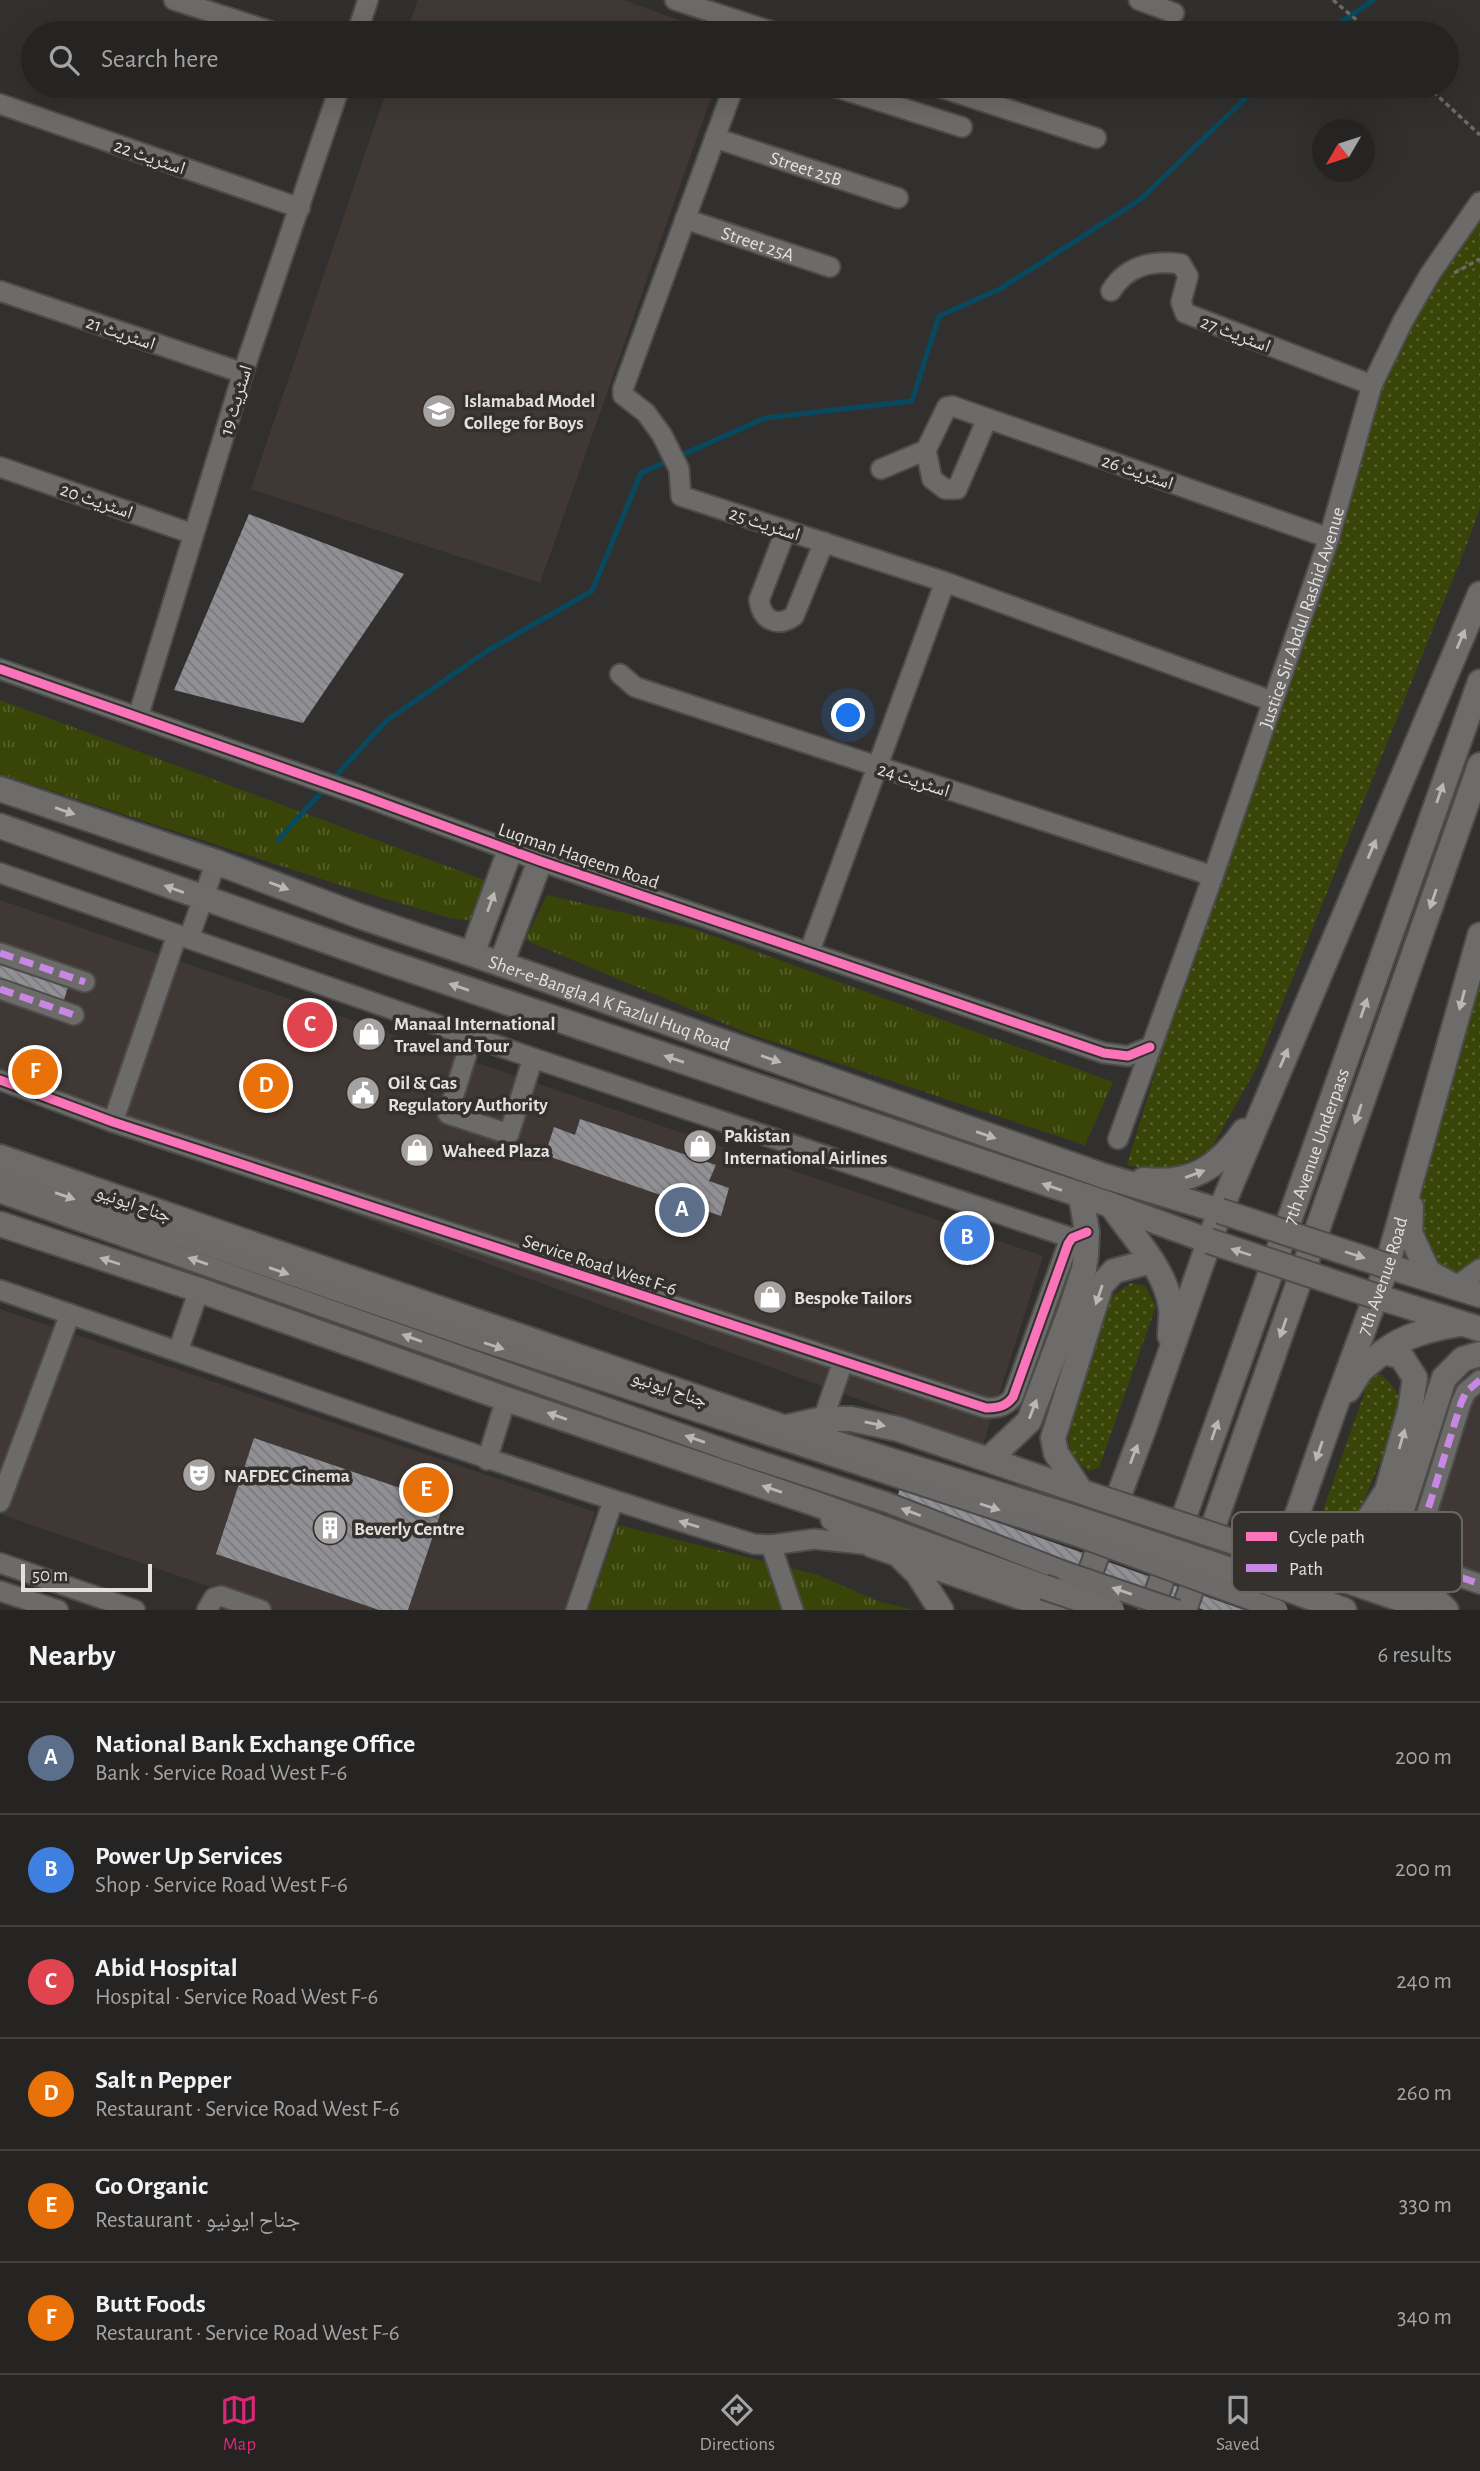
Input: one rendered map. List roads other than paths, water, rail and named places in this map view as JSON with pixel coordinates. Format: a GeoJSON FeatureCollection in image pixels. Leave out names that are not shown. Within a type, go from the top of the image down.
{"type":"FeatureCollection","features":[{"type":"Feature","properties":{"kind":"main road"},"geometry":{"type":"LineString","coordinates":[[1076,1610],[1169,1361],[1220,1211],[1480,594]]}},
{"type":"Feature","properties":{"kind":"main road","name":"7th Avenue Underpass"},"geometry":{"type":"LineString","coordinates":[[1151,1610],[1480,682]]}},
{"type":"Feature","properties":{"kind":"main road","name":"7th Avenue Underpass"},"geometry":{"type":"LineString","coordinates":[[1184,1610],[1480,765]]}},
{"type":"Feature","properties":{"kind":"main road","name":"Sher-e-Bangla A K Fazlul Huq Road"},"geometry":{"type":"LineString","coordinates":[[0,789],[216,862],[362,917],[1104,1176],[1387,1266]]}},
{"type":"Feature","properties":{"kind":"main road","name":"Sher-e-Bangla A K Fazlul Huq Road"},"geometry":{"type":"LineString","coordinates":[[0,826],[203,900],[1376,1296]]}},
{"type":"Feature","properties":{"kind":"main road"},"geometry":{"type":"LineString","coordinates":[[472,954],[510,850]]}},
{"type":"Feature","properties":{"kind":"main road"},"geometry":{"type":"LineString","coordinates":[[501,964],[540,861]]}},
{"type":"Feature","properties":{"kind":"main road","name":"7th Avenue Road"},"geometry":{"type":"LineString","coordinates":[[1298,1512],[1387,1266],[1480,935]]}},
{"type":"Feature","properties":{"kind":"main road"},"geometry":{"type":"LineString","coordinates":[[1104,1176],[1164,1183],[1198,1175],[1217,1163],[1233,1146],[1266,1100]]}},
{"type":"Feature","properties":{"kind":"main road","name":"جناح ایونیو"},"geometry":{"type":"LineString","coordinates":[[0,1157],[1082,1529],[1232,1573]]}},
{"type":"Feature","properties":{"kind":"main road"},"geometry":{"type":"LineString","coordinates":[[1411,1185],[1410,1233],[1428,1272],[1455,1287]]}},
{"type":"Feature","properties":{"kind":"main road"},"geometry":{"type":"LineString","coordinates":[[989,1459],[1029,1421],[1084,1269],[1079,1235],[1081,1196]]}},
{"type":"Feature","properties":{"kind":"main road"},"geometry":{"type":"LineString","coordinates":[[1111,1205],[1152,1261],[1164,1285],[1171,1308],[1169,1361]]}},
{"type":"Feature","properties":{"kind":"main road"},"geometry":{"type":"LineString","coordinates":[[0,1224],[199,1290],[506,1399],[816,1504],[1047,1600]]}},
{"type":"Feature","properties":{"kind":"main road"},"geometry":{"type":"LineString","coordinates":[[1086,1493],[1056,1453],[1053,1438],[1101,1285],[1114,1271],[1152,1261]]}},
{"type":"Feature","properties":{"kind":"main road"},"geometry":{"type":"LineString","coordinates":[[1387,1266],[1480,1296]]}},
{"type":"Feature","properties":{"kind":"main road"},"geometry":{"type":"LineString","coordinates":[[1376,1296],[1472,1326]]}},
{"type":"Feature","properties":{"kind":"main road"},"geometry":{"type":"LineString","coordinates":[[1332,1415],[1361,1370],[1394,1343],[1429,1329],[1472,1326]]}},
{"type":"Feature","properties":{"kind":"main road"},"geometry":{"type":"LineString","coordinates":[[1373,1512],[1387,1491],[1410,1410],[1415,1378],[1401,1356],[1383,1352]]}},
{"type":"Feature","properties":{"kind":"main road"},"geometry":{"type":"LineString","coordinates":[[1401,1512],[1444,1378],[1463,1360],[1480,1354]]}},
{"type":"Feature","properties":{"kind":"main road"},"geometry":{"type":"LineString","coordinates":[[783,1427],[822,1419],[851,1419],[898,1429],[1232,1542]]}},
{"type":"Feature","properties":{"kind":"main road"},"geometry":{"type":"LineString","coordinates":[[816,1504],[846,1530],[872,1545],[1047,1600],[1112,1610]]}},
{"type":"Feature","properties":{"kind":"main road"},"geometry":{"type":"LineString","coordinates":[[898,1554],[918,1574],[941,1610]]}},
{"type":"Feature","properties":{"kind":"main road","name":"7th Avenue Road"},"geometry":{"type":"LineString","coordinates":[[1264,1610],[1270,1592]]}},
{"type":"Feature","properties":{"kind":"main road","name":"جناح ایونیو"},"geometry":{"type":"LineString","coordinates":[[1296,1592],[1344,1610]]}},
{"type":"Feature","properties":{"kind":"main road"},"geometry":{"type":"LineString","coordinates":[[1381,1592],[1433,1610]]}},
{"type":"Feature","properties":{"kind":"main road"},"geometry":{"type":"LineString","coordinates":[[1427,1592],[1446,1610]]}},
{"type":"Feature","properties":{"kind":"street"},"geometry":{"type":"LineString","coordinates":[[174,0],[239,21]]}},
{"type":"Feature","properties":{"kind":"street"},"geometry":{"type":"LineString","coordinates":[[361,21],[368,0]]}},
{"type":"Feature","properties":{"kind":"street"},"geometry":{"type":"LineString","coordinates":[[675,0],[711,6],[738,21]]}},
{"type":"Feature","properties":{"kind":"street"},"geometry":{"type":"LineString","coordinates":[[1139,0],[1174,13]]}},
{"type":"Feature","properties":{"kind":"street","name":"اسٹریٹ 19"},"geometry":{"type":"LineString","coordinates":[[138,717],[243,373],[336,98]]}},
{"type":"Feature","properties":{"kind":"street","name":"اسٹریٹ 25"},"geometry":{"type":"LineString","coordinates":[[730,98],[623,388],[624,395],[646,413],[662,435],[679,469],[681,496],[945,582],[1272,701]]}},
{"type":"Feature","properties":{"kind":"street"},"geometry":{"type":"LineString","coordinates":[[870,98],[962,127]]}},
{"type":"Feature","properties":{"kind":"street"},"geometry":{"type":"LineString","coordinates":[[973,98],[1096,138]]}},
{"type":"Feature","properties":{"kind":"street","name":"اسٹریٹ 22"},"geometry":{"type":"LineString","coordinates":[[0,104],[300,208]]}},
{"type":"Feature","properties":{"kind":"street","name":"Street 25B"},"geometry":{"type":"LineString","coordinates":[[715,138],[898,198]]}},
{"type":"Feature","properties":{"kind":"street","name":"Justice Sir Abdul Rashid Avenue"},"geometry":{"type":"LineString","coordinates":[[1118,1139],[1213,876],[1329,538],[1372,385],[1403,321],[1430,274],[1480,202]]}},
{"type":"Feature","properties":{"kind":"street","name":"Street 25A"},"geometry":{"type":"LineString","coordinates":[[685,219],[830,267]]}},
{"type":"Feature","properties":{"kind":"street","name":"اسٹریٹ 27"},"geometry":{"type":"LineString","coordinates":[[1111,291],[1117,282],[1135,267],[1168,262],[1181,264],[1188,276],[1181,302],[1185,313],[1372,385]]}},
{"type":"Feature","properties":{"kind":"street","name":"اسٹریٹ 21"},"geometry":{"type":"LineString","coordinates":[[0,291],[243,373]]}},
{"type":"Feature","properties":{"kind":"street","name":"اسٹریٹ 26"},"geometry":{"type":"LineString","coordinates":[[926,450],[947,407],[951,406],[1329,538]]}},
{"type":"Feature","properties":{"kind":"street"},"geometry":{"type":"LineString","coordinates":[[881,469],[926,450],[932,479],[945,489],[957,489],[987,419]]}},
{"type":"Feature","properties":{"kind":"street","name":"اسٹریٹ 20"},"geometry":{"type":"LineString","coordinates":[[0,467],[193,534]]}},
{"type":"Feature","properties":{"kind":"street"},"geometry":{"type":"LineString","coordinates":[[786,530],[759,600],[760,612],[778,622],[787,621],[794,616],[824,542]]}},
{"type":"Feature","properties":{"kind":"street"},"geometry":{"type":"LineString","coordinates":[[809,953],[945,582]]}},
{"type":"Feature","properties":{"kind":"street","name":"Luqman Haqeem Road"},"geometry":{"type":"LineString","coordinates":[[0,669],[540,861],[1104,1053],[1128,1056],[1150,1047]]}},
{"type":"Feature","properties":{"kind":"street","name":"اسٹریٹ 24"},"geometry":{"type":"LineString","coordinates":[[620,674],[635,687],[1213,876]]}},
{"type":"Feature","properties":{"kind":"street"},"geometry":{"type":"LineString","coordinates":[[113,1122],[183,936],[203,900],[216,862]]}},
{"type":"Feature","properties":{"kind":"street"},"geometry":{"type":"LineString","coordinates":[[0,873],[533,1058],[1079,1235]]}},
{"type":"Feature","properties":{"kind":"street"},"geometry":{"type":"LineString","coordinates":[[0,953],[85,982]]}},
{"type":"Feature","properties":{"kind":"street"},"geometry":{"type":"LineString","coordinates":[[0,989],[74,1015]]}},
{"type":"Feature","properties":{"kind":"street"},"geometry":{"type":"LineString","coordinates":[[472,1037],[448,1114],[509,1134],[533,1058]]}},
{"type":"Feature","properties":{"kind":"street","name":"Service Road West F-6"},"geometry":{"type":"LineString","coordinates":[[0,1080],[113,1122],[986,1408],[1007,1404],[1013,1397],[1062,1257],[1079,1235]]}},
{"type":"Feature","properties":{"kind":"street"},"geometry":{"type":"LineString","coordinates":[[0,1174],[466,1336],[1082,1529],[1232,1591]]}},
{"type":"Feature","properties":{"kind":"street"},"geometry":{"type":"LineString","coordinates":[[0,1193],[733,1452],[886,1502],[1066,1572],[1177,1610]]}},
{"type":"Feature","properties":{"kind":"street"},"geometry":{"type":"LineString","coordinates":[[1455,1287],[1480,1269]]}},
{"type":"Feature","properties":{"kind":"street"},"geometry":{"type":"LineString","coordinates":[[0,1290],[487,1460],[754,1544],[771,1545],[814,1539],[872,1545]]}},
{"type":"Feature","properties":{"kind":"street"},"geometry":{"type":"LineString","coordinates":[[178,1351],[199,1290]]}},
{"type":"Feature","properties":{"kind":"street"},"geometry":{"type":"LineString","coordinates":[[0,1502],[70,1314]]}},
{"type":"Feature","properties":{"kind":"street"},"geometry":{"type":"LineString","coordinates":[[822,1419],[843,1363]]}},
{"type":"Feature","properties":{"kind":"street"},"geometry":{"type":"LineString","coordinates":[[1427,1512],[1461,1403],[1466,1392],[1480,1380]]}},
{"type":"Feature","properties":{"kind":"street"},"geometry":{"type":"LineString","coordinates":[[487,1460],[506,1399]]}},
{"type":"Feature","properties":{"kind":"street"},"geometry":{"type":"LineString","coordinates":[[576,1610],[613,1501]]}},
{"type":"Feature","properties":{"kind":"street"},"geometry":{"type":"LineString","coordinates":[[771,1545],[793,1610]]}},
{"type":"Feature","properties":{"kind":"street"},"geometry":{"type":"LineString","coordinates":[[0,1563],[135,1610]]}},
{"type":"Feature","properties":{"kind":"street"},"geometry":{"type":"LineString","coordinates":[[1462,1578],[1480,1584]]}},
{"type":"Feature","properties":{"kind":"street"},"geometry":{"type":"LineString","coordinates":[[0,1591],[58,1610]]}},
{"type":"Feature","properties":{"kind":"street"},"geometry":{"type":"LineString","coordinates":[[1234,1592],[1278,1610]]}},
{"type":"Feature","properties":{"kind":"street"},"geometry":{"type":"LineString","coordinates":[[206,1610],[214,1598],[221,1596],[261,1610]]}},
{"type":"Feature","properties":{"kind":"waterway"},"geometry":{"type":"LineString","coordinates":[[1343,21],[1373,0]]}},
{"type":"Feature","properties":{"kind":"waterway"},"geometry":{"type":"LineString","coordinates":[[332,780],[386,721],[487,651],[592,591],[641,473],[765,418],[912,401],[939,316],[1000,289],[1141,199],[1246,98]]}},
{"type":"Feature","properties":{"kind":"waterway"},"geometry":{"type":"LineString","coordinates":[[278,840],[325,788]]}},
{"type":"Feature","properties":{"kind":"place","name":"Islamabad Model College for Boys"},"geometry":{"type":"Point","coordinates":[439,411]}},
{"type":"Feature","properties":{"kind":"place","name":"Abid Hospital"},"geometry":{"type":"Point","coordinates":[310,1025]}},
{"type":"Feature","properties":{"kind":"place","name":"Manaal International Travel and Tour"},"geometry":{"type":"Point","coordinates":[369,1034]}},
{"type":"Feature","properties":{"kind":"place","name":"Butt Foods"},"geometry":{"type":"Point","coordinates":[35,1072]}},
{"type":"Feature","properties":{"kind":"place","name":"Salt n Pepper"},"geometry":{"type":"Point","coordinates":[266,1086]}},
{"type":"Feature","properties":{"kind":"place","name":"Oil & Gas Regulatory Authority"},"geometry":{"type":"Point","coordinates":[363,1093]}},
{"type":"Feature","properties":{"kind":"place","name":"Pakistan International Airlines"},"geometry":{"type":"Point","coordinates":[700,1146]}},
{"type":"Feature","properties":{"kind":"place","name":"Waheed Plaza"},"geometry":{"type":"Point","coordinates":[417,1150]}},
{"type":"Feature","properties":{"kind":"place","name":"National Bank Exchange Office"},"geometry":{"type":"Point","coordinates":[682,1210]}},
{"type":"Feature","properties":{"kind":"place","name":"Power Up Services"},"geometry":{"type":"Point","coordinates":[967,1238]}},
{"type":"Feature","properties":{"kind":"place","name":"Bespoke Tailors"},"geometry":{"type":"Point","coordinates":[770,1297]}},
{"type":"Feature","properties":{"kind":"place","name":"NAFDEC Cinema"},"geometry":{"type":"Point","coordinates":[199,1475]}},
{"type":"Feature","properties":{"kind":"place","name":"Go Organic"},"geometry":{"type":"Point","coordinates":[426,1490]}},
{"type":"Feature","properties":{"kind":"place","name":"Beverly Centre"},"geometry":{"type":"Point","coordinates":[330,1528]}}]}
